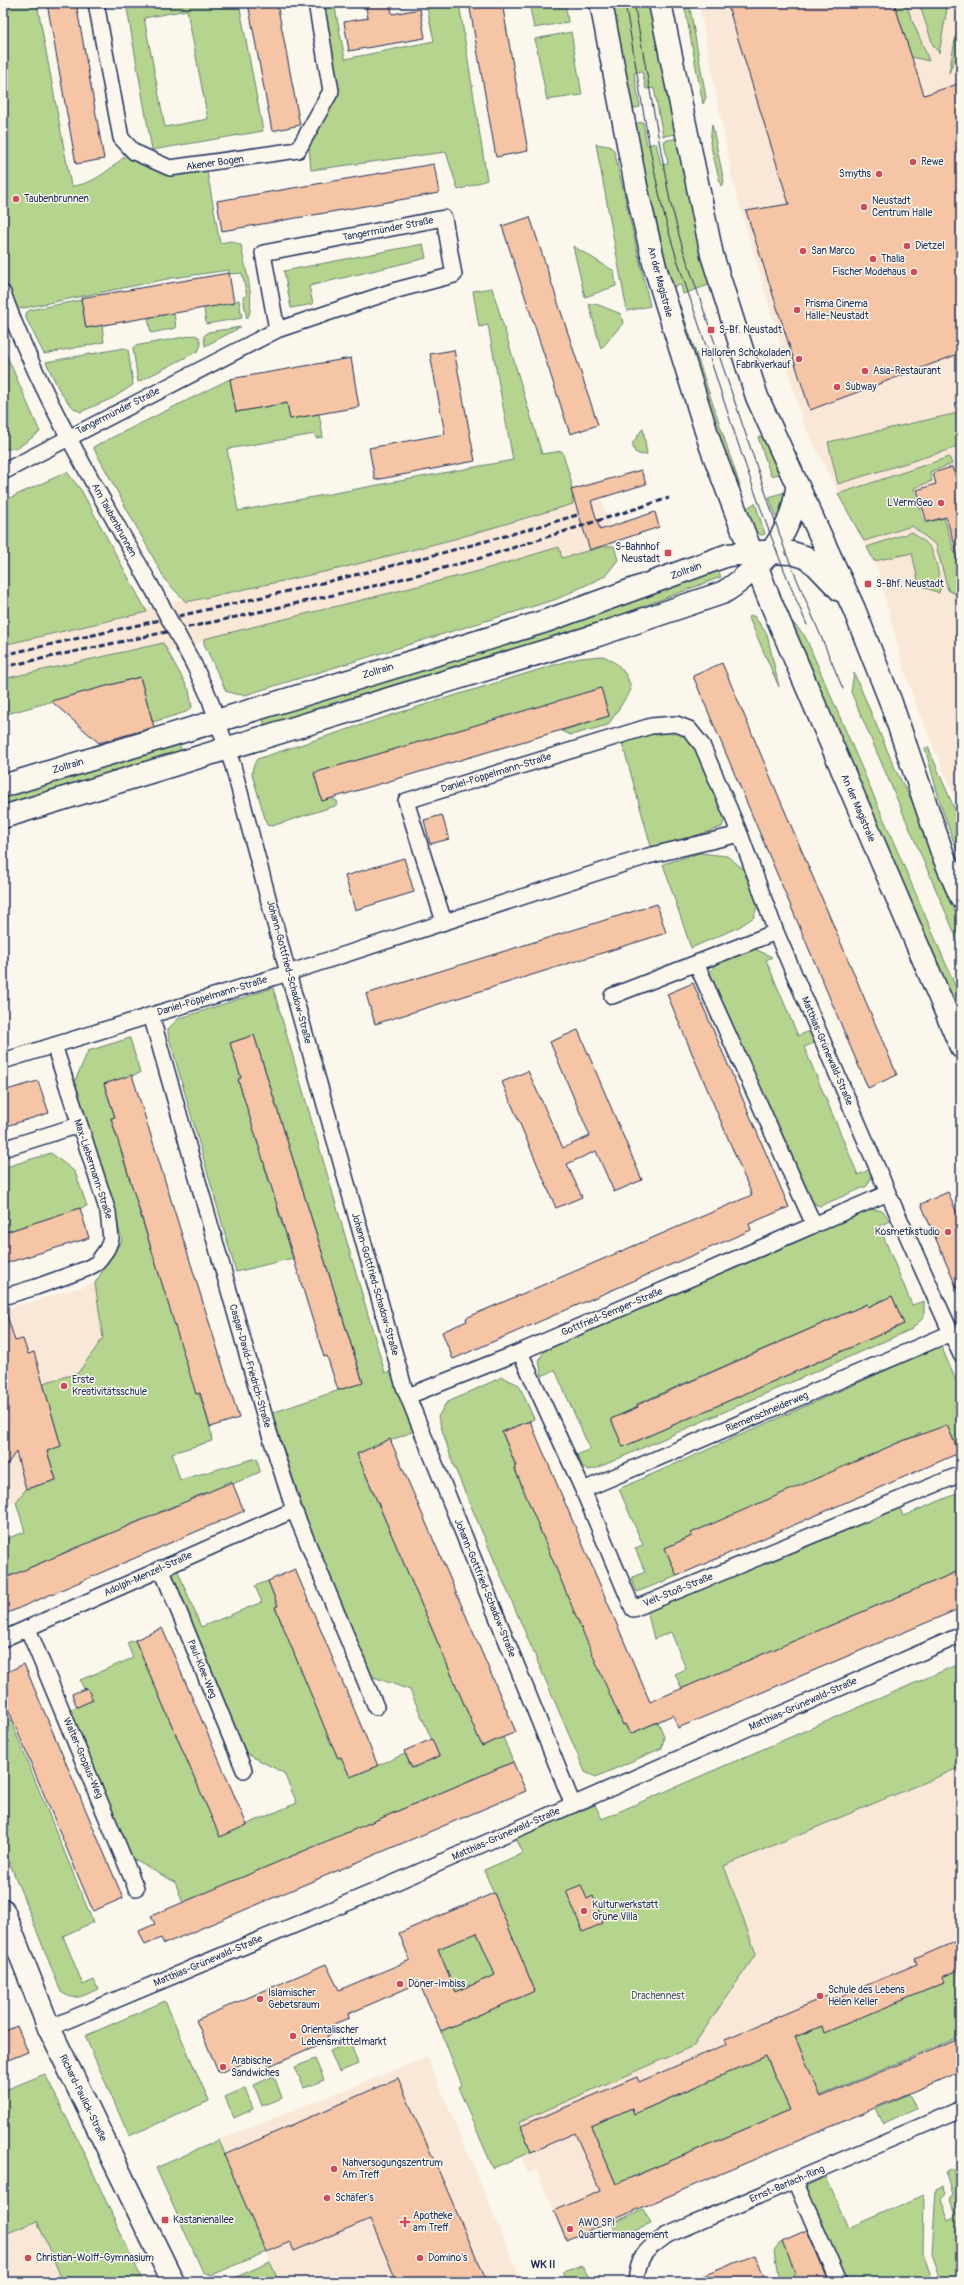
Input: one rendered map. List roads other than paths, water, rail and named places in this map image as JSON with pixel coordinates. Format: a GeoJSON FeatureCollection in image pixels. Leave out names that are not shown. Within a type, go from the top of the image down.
{"type":"FeatureCollection","features":[{"type":"Feature","properties":{"kind":"main road","name":"An der Magistrale"},"geometry":{"type":"LineString","coordinates":[[601,3],[637,191],[655,267],[711,447],[753,560],[961,1047]]}},
{"type":"Feature","properties":{"kind":"main road"},"geometry":{"type":"LineString","coordinates":[[660,3],[696,182],[721,286],[757,397],[797,488],[816,524],[854,609],[890,700],[943,855],[961,897]]}},
{"type":"Feature","properties":{"kind":"main road"},"geometry":{"type":"LineString","coordinates":[[730,589],[753,560],[773,551],[781,540],[791,520],[797,488]]}},
{"type":"Feature","properties":{"kind":"main road"},"geometry":{"type":"LineString","coordinates":[[773,551],[792,553],[805,558],[816,565],[836,585],[854,609]]}},
{"type":"Feature","properties":{"kind":"main road","name":"Zollrain"},"geometry":{"type":"LineString","coordinates":[[3,786],[546,621],[642,588],[719,558],[753,560]]}},
{"type":"Feature","properties":{"kind":"main road"},"geometry":{"type":"LineString","coordinates":[[3,817],[226,747],[598,635],[730,589],[743,589],[768,596]]}},
{"type":"Feature","properties":{"kind":"main road","name":"Richard-Paulick-Straße"},"geometry":{"type":"LineString","coordinates":[[3,1910],[49,2028],[173,2282]]}},
{"type":"Feature","properties":{"kind":"street","name":"Akener Bogen"},"geometry":{"type":"LineString","coordinates":[[96,3],[121,138],[134,152],[170,168],[298,150],[332,91],[316,3]]}},
{"type":"Feature","properties":{"kind":"street","name":"Tangermünder Straße"},"geometry":{"type":"LineString","coordinates":[[3,472],[67,437],[277,330],[393,291],[454,275],[444,218],[263,253],[277,330]]}},
{"type":"Feature","properties":{"kind":"street","name":"Am Taubenbrunnen"},"geometry":{"type":"LineString","coordinates":[[3,292],[31,362],[67,437],[194,665],[209,696],[226,747]]}},
{"type":"Feature","properties":{"kind":"street","name":"Daniel-Pöppelmann-Straße"},"geometry":{"type":"LineString","coordinates":[[444,922],[406,801],[651,726],[676,724],[689,729],[702,744]]}},
{"type":"Feature","properties":{"kind":"street","name":"Matthias-Grünewald-Straße"},"geometry":{"type":"LineString","coordinates":[[702,744],[740,834],[776,932],[888,1193],[961,1355]]}},
{"type":"Feature","properties":{"kind":"street","name":"Johann-Gottfried-Schadow-Straße"},"geometry":{"type":"LineString","coordinates":[[226,747],[251,830],[288,973],[404,1387],[572,1805]]}},
{"type":"Feature","properties":{"kind":"street","name":"Daniel-Pöppelmann-Straße"},"geometry":{"type":"LineString","coordinates":[[3,1061],[288,973],[648,856],[740,834]]}},
{"type":"Feature","properties":{"kind":"street"},"geometry":{"type":"LineString","coordinates":[[612,996],[776,932]]}},
{"type":"Feature","properties":{"kind":"street"},"geometry":{"type":"LineString","coordinates":[[696,963],[814,1225]]}},
{"type":"Feature","properties":{"kind":"street","name":"Caspar-David-Friedrich-Straße"},"geometry":{"type":"LineString","coordinates":[[151,1015],[269,1432],[294,1510],[376,1707]]}},
{"type":"Feature","properties":{"kind":"street","name":"Max-Liebermann-Straße"},"geometry":{"type":"LineString","coordinates":[[3,1297],[36,1287],[92,1266],[107,1249],[111,1239],[108,1212],[78,1125],[54,1046]]}},
{"type":"Feature","properties":{"kind":"street"},"geometry":{"type":"LineString","coordinates":[[3,1149],[78,1125]]}},
{"type":"Feature","properties":{"kind":"street","name":"Gottfried-Semper-Straße"},"geometry":{"type":"LineString","coordinates":[[408,1396],[520,1352],[888,1193]]}},
{"type":"Feature","properties":{"kind":"street","name":"Riemenschneiderweg"},"geometry":{"type":"LineString","coordinates":[[583,1490],[952,1333]]}},
{"type":"Feature","properties":{"kind":"street","name":"Veit-Stoß-Straße"},"geometry":{"type":"LineString","coordinates":[[520,1352],[583,1490],[633,1609],[961,1474]]}},
{"type":"Feature","properties":{"kind":"street","name":"Adolph-Menzel-Straße"},"geometry":{"type":"LineString","coordinates":[[3,1639],[294,1510]]}},
{"type":"Feature","properties":{"kind":"street","name":"Paul-Klee-Weg"},"geometry":{"type":"LineString","coordinates":[[161,1568],[244,1770]]}},
{"type":"Feature","properties":{"kind":"street","name":"Walter-Gropius-Weg"},"geometry":{"type":"LineString","coordinates":[[28,1629],[123,1852],[136,1888]]}},
{"type":"Feature","properties":{"kind":"street","name":"Matthias-Grünewald-Straße"},"geometry":{"type":"LineString","coordinates":[[49,2028],[353,1901],[961,1635]]}},
{"type":"Feature","properties":{"kind":"street","name":"Ernst-Barlach-Ring"},"geometry":{"type":"LineString","coordinates":[[636,2282],[637,2267],[645,2250],[665,2236],[961,2109]]}},
{"type":"Feature","properties":{"kind":"street"},"geometry":{"type":"LineString","coordinates":[[795,2181],[840,2282]]}},
{"type":"Feature","properties":{"kind":"tram line"},"geometry":{"type":"LineString","coordinates":[[625,3],[651,152],[661,202],[671,240],[754,490],[779,558],[807,625]]}},
{"type":"Feature","properties":{"kind":"tram line"},"geometry":{"type":"LineString","coordinates":[[634,3],[670,201],[682,246],[786,553],[843,689]]}},
{"type":"Feature","properties":{"kind":"railway"},"geometry":{"type":"LineString","coordinates":[[3,667],[382,584],[481,558],[669,498]]}},
{"type":"Feature","properties":{"kind":"railway"},"geometry":{"type":"LineString","coordinates":[[3,655],[363,573],[506,536],[577,515]]}},
{"type":"Feature","properties":{"kind":"place","name":"Rewe"},"geometry":{"type":"Point","coordinates":[913,162]}},
{"type":"Feature","properties":{"kind":"place","name":"Smyths"},"geometry":{"type":"Point","coordinates":[879,174]}},
{"type":"Feature","properties":{"kind":"place","name":"Taubenbrunnen"},"geometry":{"type":"Point","coordinates":[16,199]}},
{"type":"Feature","properties":{"kind":"place","name":"Neustadt Centrum Halle"},"geometry":{"type":"Point","coordinates":[864,207]}},
{"type":"Feature","properties":{"kind":"place","name":"Dietzel"},"geometry":{"type":"Point","coordinates":[907,246]}},
{"type":"Feature","properties":{"kind":"place","name":"San Marco"},"geometry":{"type":"Point","coordinates":[803,251]}},
{"type":"Feature","properties":{"kind":"place","name":"Thalia"},"geometry":{"type":"Point","coordinates":[873,259]}},
{"type":"Feature","properties":{"kind":"place","name":"Fischer Modehaus"},"geometry":{"type":"Point","coordinates":[914,272]}},
{"type":"Feature","properties":{"kind":"place","name":"Prisma Cinema Halle-Neustadt"},"geometry":{"type":"Point","coordinates":[797,310]}},
{"type":"Feature","properties":{"kind":"place","name":"S-Bf. Neustadt"},"geometry":{"type":"Point","coordinates":[711,330]}},
{"type":"Feature","properties":{"kind":"place","name":"Halloren Schokoladen Fabrikverkauf"},"geometry":{"type":"Point","coordinates":[799,359]}},
{"type":"Feature","properties":{"kind":"place","name":"Asia-Restaurant"},"geometry":{"type":"Point","coordinates":[865,371]}},
{"type":"Feature","properties":{"kind":"place","name":"Subway"},"geometry":{"type":"Point","coordinates":[837,387]}},
{"type":"Feature","properties":{"kind":"place","name":"LVermGeo"},"geometry":{"type":"Point","coordinates":[941,503]}},
{"type":"Feature","properties":{"kind":"place","name":"S-Bahnhof Neustadt"},"geometry":{"type":"Point","coordinates":[668,553]}},
{"type":"Feature","properties":{"kind":"place","name":"S-Bhf. Neustadt"},"geometry":{"type":"Point","coordinates":[868,584]}},
{"type":"Feature","properties":{"kind":"place","name":"Kosmetikstudio"},"geometry":{"type":"Point","coordinates":[948,1232]}},
{"type":"Feature","properties":{"kind":"place","name":"Erste Kreativitätsschule"},"geometry":{"type":"Point","coordinates":[64,1386]}},
{"type":"Feature","properties":{"kind":"place","name":"Kulturwerkstatt Grüne Villa"},"geometry":{"type":"Point","coordinates":[584,1911]}},
{"type":"Feature","properties":{"kind":"place","name":"Döner-Imbiss"},"geometry":{"type":"Point","coordinates":[400,1984]}},
{"type":"Feature","properties":{"kind":"place","name":"Schule des Lebens Helen Keller"},"geometry":{"type":"Point","coordinates":[820,1996]}},
{"type":"Feature","properties":{"kind":"place","name":"Islamischer Gebetsraum"},"geometry":{"type":"Point","coordinates":[260,1999]}},
{"type":"Feature","properties":{"kind":"place","name":"Orientalischer Lebensmitttelmarkt"},"geometry":{"type":"Point","coordinates":[293,2036]}},
{"type":"Feature","properties":{"kind":"place","name":"Arabische Sandwiches"},"geometry":{"type":"Point","coordinates":[223,2067]}},
{"type":"Feature","properties":{"kind":"place","name":"Nahversogungszentrum Am Treff"},"geometry":{"type":"Point","coordinates":[334,2169]}},
{"type":"Feature","properties":{"kind":"place","name":"Schäfer's"},"geometry":{"type":"Point","coordinates":[327,2198]}},
{"type":"Feature","properties":{"kind":"place","name":"Kastanienallee"},"geometry":{"type":"Point","coordinates":[165,2220]}},
{"type":"Feature","properties":{"kind":"place","name":"Apotheke am Treff"},"geometry":{"type":"Point","coordinates":[405,2222]}},
{"type":"Feature","properties":{"kind":"place","name":"AWO SPI Quartiermanagement"},"geometry":{"type":"Point","coordinates":[570,2229]}},
{"type":"Feature","properties":{"kind":"place","name":"Christian-Wolff-Gymnasium"},"geometry":{"type":"Point","coordinates":[28,2258]}},
{"type":"Feature","properties":{"kind":"place","name":"Domino's"},"geometry":{"type":"Point","coordinates":[420,2258]}},
{"type":"Feature","properties":{"kind":"district","name":"WK II"},"geometry":{"type":"Point","coordinates":[543,2264]}},
{"type":"Feature","properties":{"kind":"park label","name":"Drachennest"},"geometry":{"type":"Point","coordinates":[658,1996]}}]}
